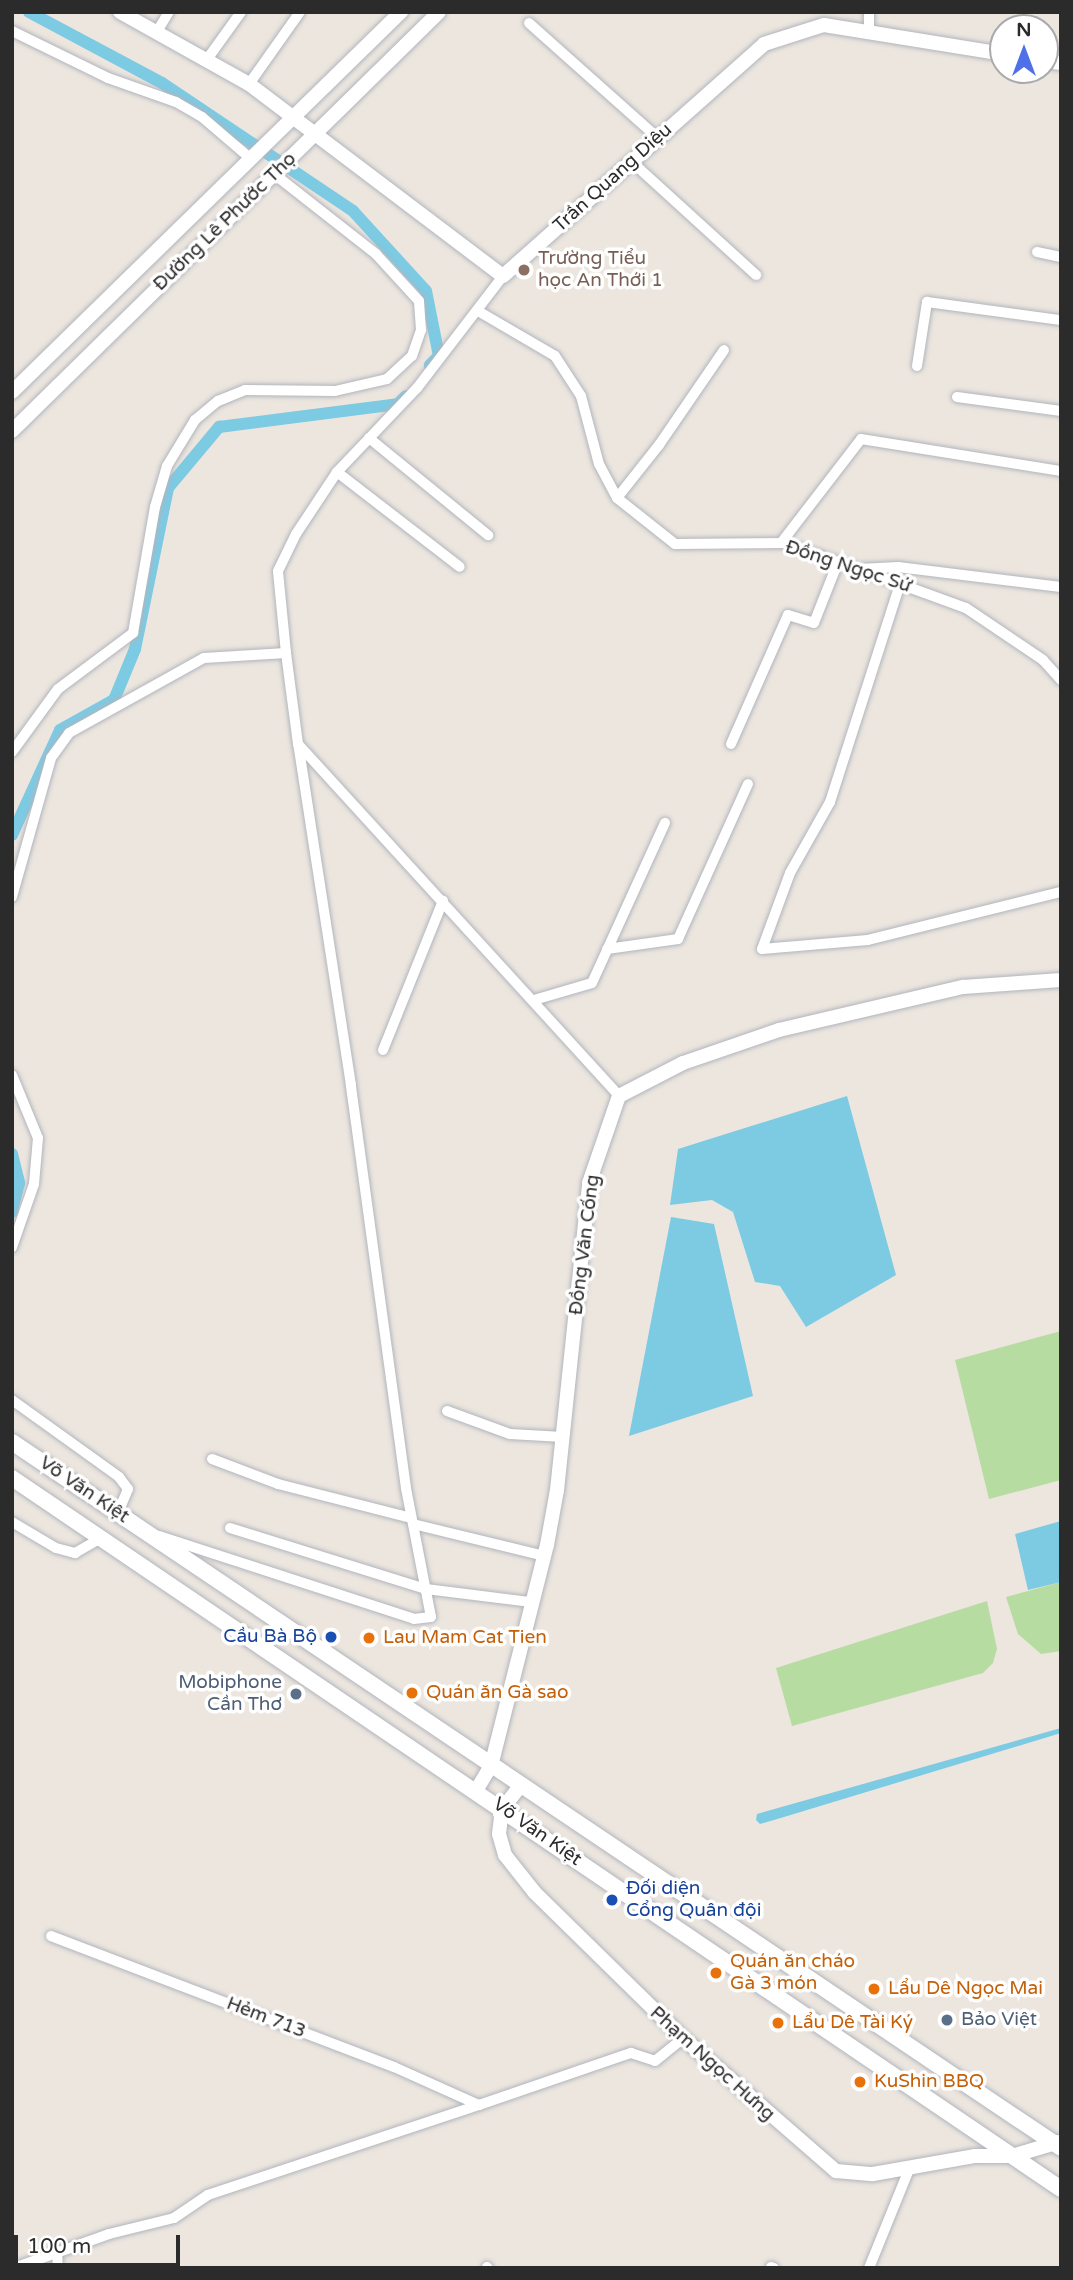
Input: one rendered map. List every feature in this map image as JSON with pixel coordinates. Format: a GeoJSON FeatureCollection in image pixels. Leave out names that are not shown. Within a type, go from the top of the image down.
{"type":"FeatureCollection","features":[{"type":"Feature","properties":{"kind":"main road","name":"Võ Văn Kiệt"},"geometry":{"type":"LineString","coordinates":[[12,1442],[491,1766],[1058,2144]]}},
{"type":"Feature","properties":{"kind":"main road","name":"Võ Văn Kiệt"},"geometry":{"type":"LineString","coordinates":[[12,1478],[477,1789],[502,1810],[1061,2189]]}},
{"type":"Feature","properties":{"kind":"street"},"geometry":{"type":"LineString","coordinates":[[120,12],[158,30],[249,84],[503,276],[417,388],[337,472],[296,534],[278,571],[298,744],[412,1521],[431,1617],[418,1620],[144,1531]]}},
{"type":"Feature","properties":{"kind":"street"},"geometry":{"type":"LineString","coordinates":[[158,30],[169,12]]}},
{"type":"Feature","properties":{"kind":"street"},"geometry":{"type":"LineString","coordinates":[[208,58],[241,12]]}},
{"type":"Feature","properties":{"kind":"street"},"geometry":{"type":"LineString","coordinates":[[249,84],[300,12]]}},
{"type":"Feature","properties":{"kind":"street","name":"Đường Lê Phước Thọ"},"geometry":{"type":"LineString","coordinates":[[12,392],[401,12]]}},
{"type":"Feature","properties":{"kind":"street","name":"Đường Lê Phước Thọ"},"geometry":{"type":"LineString","coordinates":[[12,431],[439,12]]}},
{"type":"Feature","properties":{"kind":"street"},"geometry":{"type":"LineString","coordinates":[[869,12],[869,34]]}},
{"type":"Feature","properties":{"kind":"street"},"geometry":{"type":"LineString","coordinates":[[529,23],[658,138]]}},
{"type":"Feature","properties":{"kind":"street","name":"Trần Quang Diệu"},"geometry":{"type":"LineString","coordinates":[[503,276],[764,44],[824,25],[989,52]]}},
{"type":"Feature","properties":{"kind":"street"},"geometry":{"type":"LineString","coordinates":[[12,31],[108,78],[176,102],[202,117],[253,156]]}},
{"type":"Feature","properties":{"kind":"street"},"geometry":{"type":"LineString","coordinates":[[632,162],[756,275]]}},
{"type":"Feature","properties":{"kind":"street"},"geometry":{"type":"LineString","coordinates":[[12,752],[58,690],[133,634],[158,497],[167,466],[195,420],[218,401],[245,390],[335,391],[387,379],[412,356],[421,330],[419,301],[376,254],[275,173]]}},
{"type":"Feature","properties":{"kind":"street"},"geometry":{"type":"LineString","coordinates":[[1037,252],[1061,257]]}},
{"type":"Feature","properties":{"kind":"street"},"geometry":{"type":"LineString","coordinates":[[917,366],[927,302],[1061,320]]}},
{"type":"Feature","properties":{"kind":"street","name":"Đồng Ngọc Sứ"},"geometry":{"type":"LineString","coordinates":[[478,311],[555,356],[581,396],[599,464],[617,498],[675,544],[781,543],[838,562],[966,608],[1043,660],[1061,680]]}},
{"type":"Feature","properties":{"kind":"street"},"geometry":{"type":"LineString","coordinates":[[617,498],[659,445],[724,350]]}},
{"type":"Feature","properties":{"kind":"street"},"geometry":{"type":"LineString","coordinates":[[957,397],[1061,411]]}},
{"type":"Feature","properties":{"kind":"street"},"geometry":{"type":"LineString","coordinates":[[369,438],[488,535]]}},
{"type":"Feature","properties":{"kind":"street"},"geometry":{"type":"LineString","coordinates":[[781,543],[861,439],[1061,471]]}},
{"type":"Feature","properties":{"kind":"street"},"geometry":{"type":"LineString","coordinates":[[337,472],[460,567]]}},
{"type":"Feature","properties":{"kind":"street"},"geometry":{"type":"LineString","coordinates":[[731,744],[788,615],[814,623],[838,562]]}},
{"type":"Feature","properties":{"kind":"street"},"geometry":{"type":"LineString","coordinates":[[857,569],[898,567],[1061,587]]}},
{"type":"Feature","properties":{"kind":"street"},"geometry":{"type":"LineString","coordinates":[[900,584],[830,802],[790,873],[762,949],[868,940],[1061,892]]}},
{"type":"Feature","properties":{"kind":"street"},"geometry":{"type":"LineString","coordinates":[[12,897],[29,850],[51,758],[69,733],[204,658],[286,653]]}},
{"type":"Feature","properties":{"kind":"street"},"geometry":{"type":"LineString","coordinates":[[298,744],[619,1096],[683,1063],[779,1030],[963,987],[1061,980]]}},
{"type":"Feature","properties":{"kind":"street"},"geometry":{"type":"LineString","coordinates":[[607,949],[678,939],[748,784]]}},
{"type":"Feature","properties":{"kind":"street"},"geometry":{"type":"LineString","coordinates":[[534,1000],[592,983],[665,823]]}},
{"type":"Feature","properties":{"kind":"street"},"geometry":{"type":"LineString","coordinates":[[383,1050],[443,901]]}},
{"type":"Feature","properties":{"kind":"street"},"geometry":{"type":"LineString","coordinates":[[12,1075],[38,1138],[34,1184],[12,1247]]}},
{"type":"Feature","properties":{"kind":"street","name":"Đồng Văn Cống"},"geometry":{"type":"LineString","coordinates":[[477,1789],[491,1766],[544,1556],[563,1437],[589,1183],[619,1096]]}},
{"type":"Feature","properties":{"kind":"street"},"geometry":{"type":"LineString","coordinates":[[12,1400],[119,1477],[128,1489],[118,1513]]}},
{"type":"Feature","properties":{"kind":"street"},"geometry":{"type":"LineString","coordinates":[[447,1412],[510,1434],[563,1437]]}},
{"type":"Feature","properties":{"kind":"street"},"geometry":{"type":"LineString","coordinates":[[212,1459],[278,1484],[544,1556]]}},
{"type":"Feature","properties":{"kind":"street"},"geometry":{"type":"LineString","coordinates":[[12,1522],[56,1548],[75,1553],[101,1538]]}},
{"type":"Feature","properties":{"kind":"street"},"geometry":{"type":"LineString","coordinates":[[230,1528],[426,1589],[531,1602]]}},
{"type":"Feature","properties":{"kind":"street"},"geometry":{"type":"LineString","coordinates":[[502,1810],[521,1785]]}},
{"type":"Feature","properties":{"kind":"street","name":"Phạm Ngọc Hưng"},"geometry":{"type":"LineString","coordinates":[[502,1810],[499,1834],[505,1855],[527,1884],[682,2038],[836,2171],[873,2174],[975,2156],[1012,2156],[1058,2144]]}},
{"type":"Feature","properties":{"kind":"street","name":"Hẻm 713"},"geometry":{"type":"LineString","coordinates":[[51,1936],[394,2067],[479,2105]]}},
{"type":"Feature","properties":{"kind":"street"},"geometry":{"type":"LineString","coordinates":[[14,2268],[183,2212],[198,2201],[631,2053],[655,2061],[682,2038]]}},
{"type":"Feature","properties":{"kind":"street"},"geometry":{"type":"LineString","coordinates":[[871,2263],[910,2167]]}},
{"type":"Feature","properties":{"kind":"street"},"geometry":{"type":"LineString","coordinates":[[57,2252],[58,2268]]}},
{"type":"Feature","properties":{"kind":"green space"},"geometry":{"type":"Polygon","coordinates":[[[1061,1331],[1061,1480],[989,1499],[955,1360],[1061,1331]]]}},
{"type":"Feature","properties":{"kind":"green space"},"geometry":{"type":"Polygon","coordinates":[[[1061,1582],[1061,1651],[1041,1654],[1018,1634],[1006,1597],[1061,1582]]]}},
{"type":"Feature","properties":{"kind":"green space"},"geometry":{"type":"Polygon","coordinates":[[[987,1601],[997,1649],[993,1663],[983,1673],[792,1726],[776,1668],[987,1601]]]}},
{"type":"Feature","properties":{"kind":"water"},"geometry":{"type":"Polygon","coordinates":[[[847,1096],[896,1275],[806,1327],[780,1286],[755,1282],[733,1212],[712,1200],[670,1205],[678,1149],[847,1096]]]}},
{"type":"Feature","properties":{"kind":"water"},"geometry":{"type":"Polygon","coordinates":[[[671,1217],[714,1224],[753,1396],[629,1436],[671,1217]]]}},
{"type":"Feature","properties":{"kind":"water"},"geometry":{"type":"Polygon","coordinates":[[[1061,1521],[1061,1582],[1028,1590],[1015,1534],[1061,1521]]]}},
{"type":"Feature","properties":{"kind":"water"},"geometry":{"type":"Polygon","coordinates":[[[1061,1728],[1061,1733],[784,1817],[760,1824],[756,1820],[757,1814],[1061,1728]]]}},
{"type":"Feature","properties":{"kind":"waterway"},"geometry":{"type":"LineString","coordinates":[[29,12],[162,83],[353,211],[426,291],[439,356],[430,365]]}},
{"type":"Feature","properties":{"kind":"waterway"},"geometry":{"type":"LineString","coordinates":[[12,835],[60,730],[114,700],[135,649],[168,488],[219,427],[398,404],[406,396]]}},
{"type":"Feature","properties":{"kind":"waterway"},"geometry":{"type":"LineString","coordinates":[[12,1154],[19,1183],[12,1212]]}},
{"type":"Feature","properties":{"kind":"place","name":"Trường Tiểu học An Thới 1"},"geometry":{"type":"Point","coordinates":[524,270]}},
{"type":"Feature","properties":{"kind":"place","name":"Cầu Bà Bộ"},"geometry":{"type":"Point","coordinates":[331,1637]}},
{"type":"Feature","properties":{"kind":"place","name":"Lau Mam Cat Tien"},"geometry":{"type":"Point","coordinates":[369,1638]}},
{"type":"Feature","properties":{"kind":"place","name":"Quán ăn Gà sao"},"geometry":{"type":"Point","coordinates":[412,1693]}},
{"type":"Feature","properties":{"kind":"place","name":"Mobiphone Cần Thơ"},"geometry":{"type":"Point","coordinates":[296,1694]}},
{"type":"Feature","properties":{"kind":"place","name":"Đối diện Cổng Quân đội"},"geometry":{"type":"Point","coordinates":[612,1900]}},
{"type":"Feature","properties":{"kind":"place","name":"Quán ăn cháo Gà 3 món"},"geometry":{"type":"Point","coordinates":[716,1973]}},
{"type":"Feature","properties":{"kind":"place","name":"Lẩu Dê Ngọc Mai"},"geometry":{"type":"Point","coordinates":[874,1989]}},
{"type":"Feature","properties":{"kind":"place","name":"Bảo Việt"},"geometry":{"type":"Point","coordinates":[947,2020]}},
{"type":"Feature","properties":{"kind":"place","name":"Lẩu Dê Tài Ký"},"geometry":{"type":"Point","coordinates":[778,2023]}},
{"type":"Feature","properties":{"kind":"place","name":"KuShin BBQ"},"geometry":{"type":"Point","coordinates":[860,2082]}}]}
